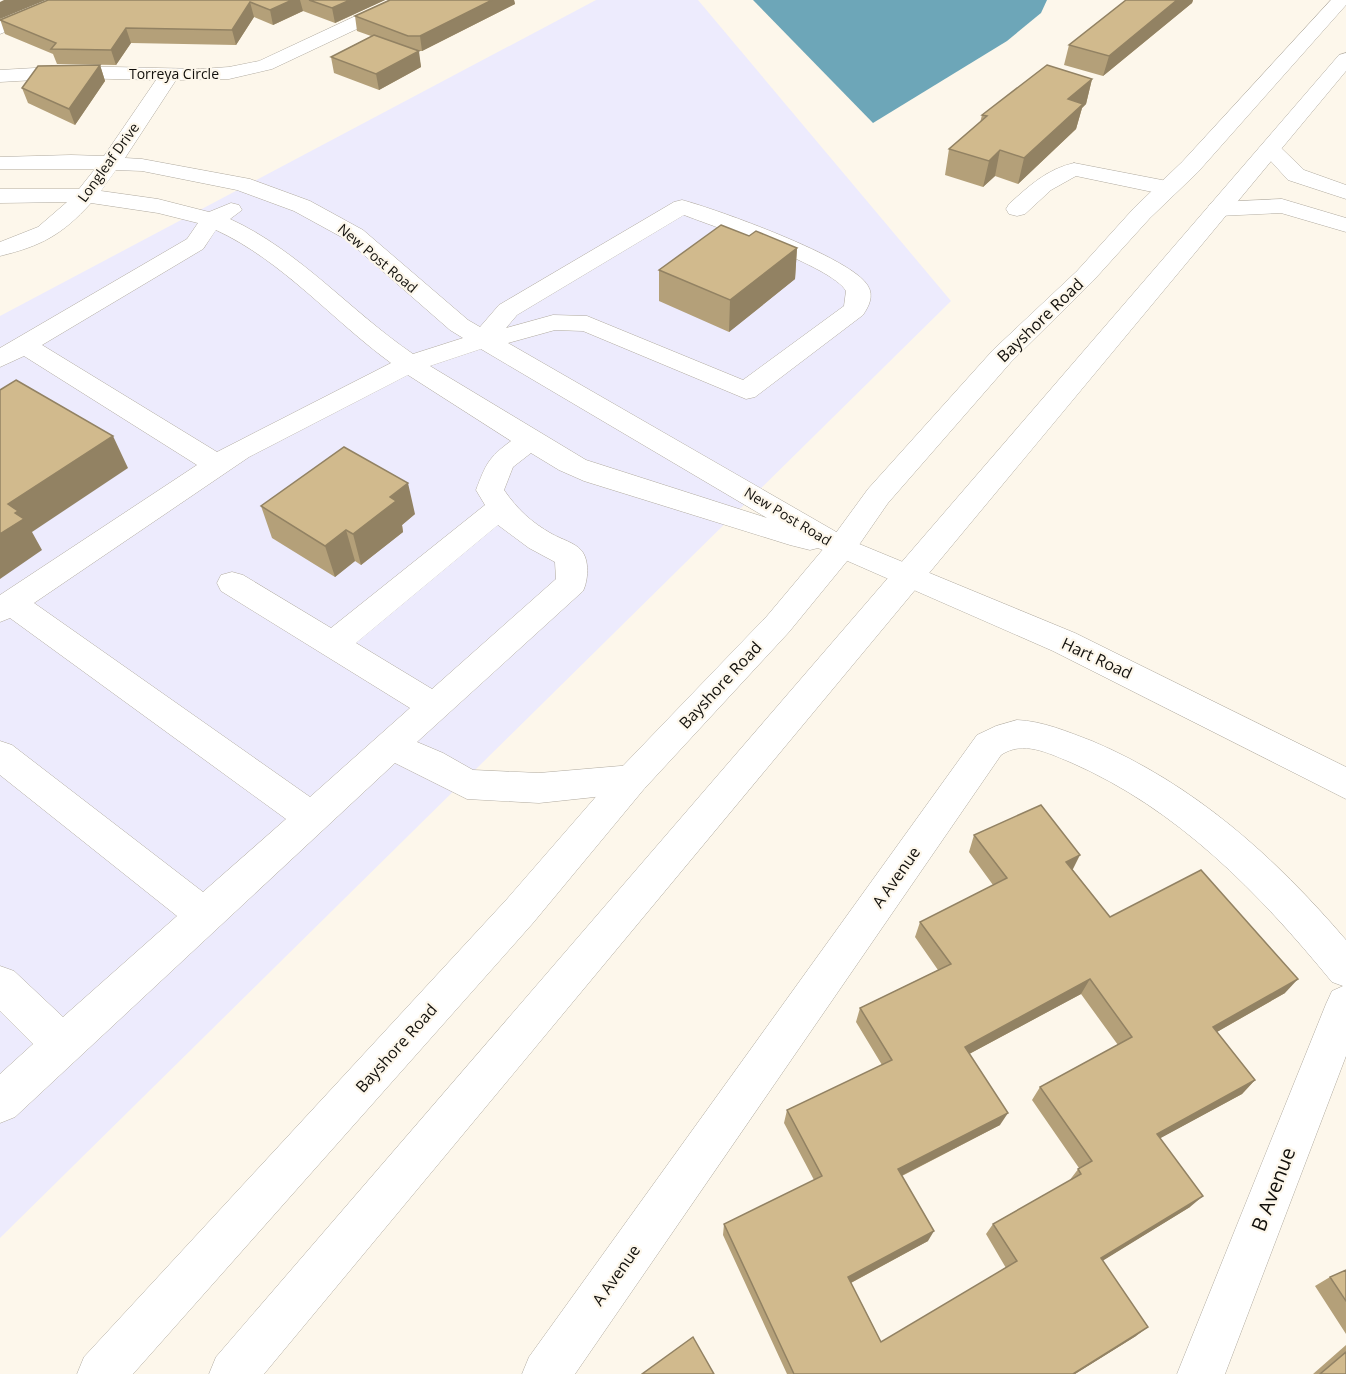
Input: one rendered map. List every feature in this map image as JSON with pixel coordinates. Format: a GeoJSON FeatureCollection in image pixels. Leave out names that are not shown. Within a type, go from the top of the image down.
{"type":"FeatureCollection","features":[{"type":"Feature","properties":{"kind":"street"},"geometry":{"type":"LineString","coordinates":[[0,28],[67,0]]}},
{"type":"Feature","properties":{"kind":"street","name":"Torreya Circle"},"geometry":{"type":"LineString","coordinates":[[0,76],[100,72],[170,75],[229,73],[265,65],[404,0]]}},
{"type":"Feature","properties":{"kind":"street","name":"Bayshore Road"},"geometry":{"type":"LineString","coordinates":[[101,1374],[520,911],[632,779],[778,624],[841,548],[878,496],[1002,356],[1085,276],[1167,188],[1190,167],[1341,0]]}},
{"type":"Feature","properties":{"kind":"street"},"geometry":{"type":"LineString","coordinates":[[233,1374],[1346,59]]}},
{"type":"Feature","properties":{"kind":"street","name":"Longleaf Drive"},"geometry":{"type":"LineString","coordinates":[[0,249],[50,230],[84,198],[170,75]]}},
{"type":"Feature","properties":{"kind":"street"},"geometry":{"type":"LineString","coordinates":[[1270,148],[1296,175],[1346,192]]}},
{"type":"Feature","properties":{"kind":"street","name":"New Post Road"},"geometry":{"type":"LineString","coordinates":[[0,163],[109,163],[182,171],[242,183],[312,211],[355,235],[438,310],[483,340],[841,548]]}},
{"type":"Feature","properties":{"kind":"street"},"geometry":{"type":"LineString","coordinates":[[1017,209],[1050,180],[1074,169],[1167,188]]}},
{"type":"Feature","properties":{"kind":"street"},"geometry":{"type":"LineString","coordinates":[[0,359],[195,244],[211,220],[267,192]]}},
{"type":"Feature","properties":{"kind":"street","name":"New Post Road"},"geometry":{"type":"LineString","coordinates":[[0,196],[44,195],[132,201],[211,220],[265,246],[378,341],[477,408],[577,468],[763,528],[841,548]]}},
{"type":"Feature","properties":{"kind":"street"},"geometry":{"type":"LineString","coordinates":[[1218,209],[1282,206],[1346,225]]}},
{"type":"Feature","properties":{"kind":"street"},"geometry":{"type":"LineString","coordinates":[[312,817],[5,606],[238,451],[411,363],[483,340],[516,334],[553,322],[587,324],[746,391],[855,310],[859,294],[857,287],[844,274],[803,255],[682,207],[508,310],[483,340]]}},
{"type":"Feature","properties":{"kind":"street"},"geometry":{"type":"LineString","coordinates":[[24,345],[217,465]]}},
{"type":"Feature","properties":{"kind":"street"},"geometry":{"type":"LineString","coordinates":[[0,1102],[572,583],[570,557],[540,541],[508,518],[490,490],[501,462],[530,440]]}},
{"type":"Feature","properties":{"kind":"street"},"geometry":{"type":"LineString","coordinates":[[332,645],[501,507]]}},
{"type":"Feature","properties":{"kind":"street","name":"Hart Road"},"geometry":{"type":"LineString","coordinates":[[841,548],[1064,642],[1346,784]]}},
{"type":"Feature","properties":{"kind":"street"},"geometry":{"type":"LineString","coordinates":[[232,583],[434,707]]}},
{"type":"Feature","properties":{"kind":"street","name":"A Avenue"},"geometry":{"type":"LineString","coordinates":[[546,1374],[989,744],[998,738],[1012,733],[1027,733],[1043,737],[1101,758],[1144,780],[1234,849],[1308,922],[1346,969]]}},
{"type":"Feature","properties":{"kind":"street"},"geometry":{"type":"LineString","coordinates":[[390,746],[431,763],[467,784],[539,788],[632,779]]}},
{"type":"Feature","properties":{"kind":"street"},"geometry":{"type":"LineString","coordinates":[[0,755],[204,915]]}},
{"type":"Feature","properties":{"kind":"street"},"geometry":{"type":"LineString","coordinates":[[0,984],[63,1045]]}},
{"type":"Feature","properties":{"kind":"street","name":"B Avenue"},"geometry":{"type":"LineString","coordinates":[[1201,1374],[1346,1004]]}},
{"type":"Feature","properties":{"kind":"shaded area"},"geometry":{"type":"Polygon","coordinates":[[[596,0],[698,0],[951,301],[0,1238],[0,316],[596,0]]]}},
{"type":"Feature","properties":{"kind":"water"},"geometry":{"type":"Polygon","coordinates":[[[753,0],[1047,0],[1041,13],[1007,41],[873,123],[753,0]]]}},
{"type":"Feature","properties":{"kind":"building"},"geometry":{"type":"Polygon","coordinates":[[[48,0],[292,0],[270,10],[250,2],[232,30],[126,28],[111,50],[51,49],[56,43],[0,20],[48,0]]]}},
{"type":"Feature","properties":{"kind":"building"},"geometry":{"type":"Polygon","coordinates":[[[309,0],[350,0],[332,8],[309,0]]]}},
{"type":"Feature","properties":{"kind":"building"},"geometry":{"type":"Polygon","coordinates":[[[390,0],[492,0],[420,36],[408,36],[355,16],[390,0]]]}},
{"type":"Feature","properties":{"kind":"building"},"geometry":{"type":"Polygon","coordinates":[[[1126,0],[1177,0],[1109,56],[1069,45],[1126,0]]]}},
{"type":"Feature","properties":{"kind":"building"},"geometry":{"type":"Polygon","coordinates":[[[374,35],[419,51],[376,74],[331,57],[374,35]]]}},
{"type":"Feature","properties":{"kind":"building"},"geometry":{"type":"Polygon","coordinates":[[[100,65],[69,109],[22,88],[38,66],[100,65]]]}},
{"type":"Feature","properties":{"kind":"building"},"geometry":{"type":"Polygon","coordinates":[[[1047,65],[1092,79],[1068,99],[1083,104],[1024,158],[1000,150],[989,161],[949,149],[987,116],[982,115],[1047,65]]]}},
{"type":"Feature","properties":{"kind":"building"},"geometry":{"type":"Polygon","coordinates":[[[721,225],[749,236],[756,231],[797,248],[730,300],[659,270],[721,225]]]}},
{"type":"Feature","properties":{"kind":"building"},"geometry":{"type":"Polygon","coordinates":[[[16,380],[113,436],[8,504],[24,519],[0,534],[0,390],[16,380]]]}},
{"type":"Feature","properties":{"kind":"building"},"geometry":{"type":"Polygon","coordinates":[[[344,447],[408,483],[390,497],[396,501],[353,534],[346,530],[325,546],[261,506],[344,447]]]}},
{"type":"Feature","properties":{"kind":"building"},"geometry":{"type":"Polygon","coordinates":[[[1041,805],[1080,855],[1066,862],[1110,917],[1201,870],[1298,979],[1213,1027],[1255,1080],[1157,1134],[1203,1196],[1101,1258],[1148,1327],[1073,1374],[794,1374],[724,1224],[822,1176],[787,1110],[892,1060],[860,1008],[951,964],[920,922],[1007,878],[974,835],[1041,805]],[[1090,979],[965,1047],[1008,1113],[898,1169],[934,1231],[848,1277],[881,1342],[1017,1261],[993,1224],[1081,1174],[1078,1169],[1092,1161],[1040,1087],[1132,1037],[1090,979]]]}},
{"type":"Feature","properties":{"kind":"building"},"geometry":{"type":"Polygon","coordinates":[[[1346,1270],[1346,1301],[1330,1277],[1346,1270]]]}},
{"type":"Feature","properties":{"kind":"building"},"geometry":{"type":"Polygon","coordinates":[[[693,1337],[714,1374],[642,1374],[693,1337]]]}},
{"type":"Feature","properties":{"kind":"building"},"geometry":{"type":"Polygon","coordinates":[[[1346,1352],[1346,1374],[1320,1374],[1346,1352]]]}}]}
